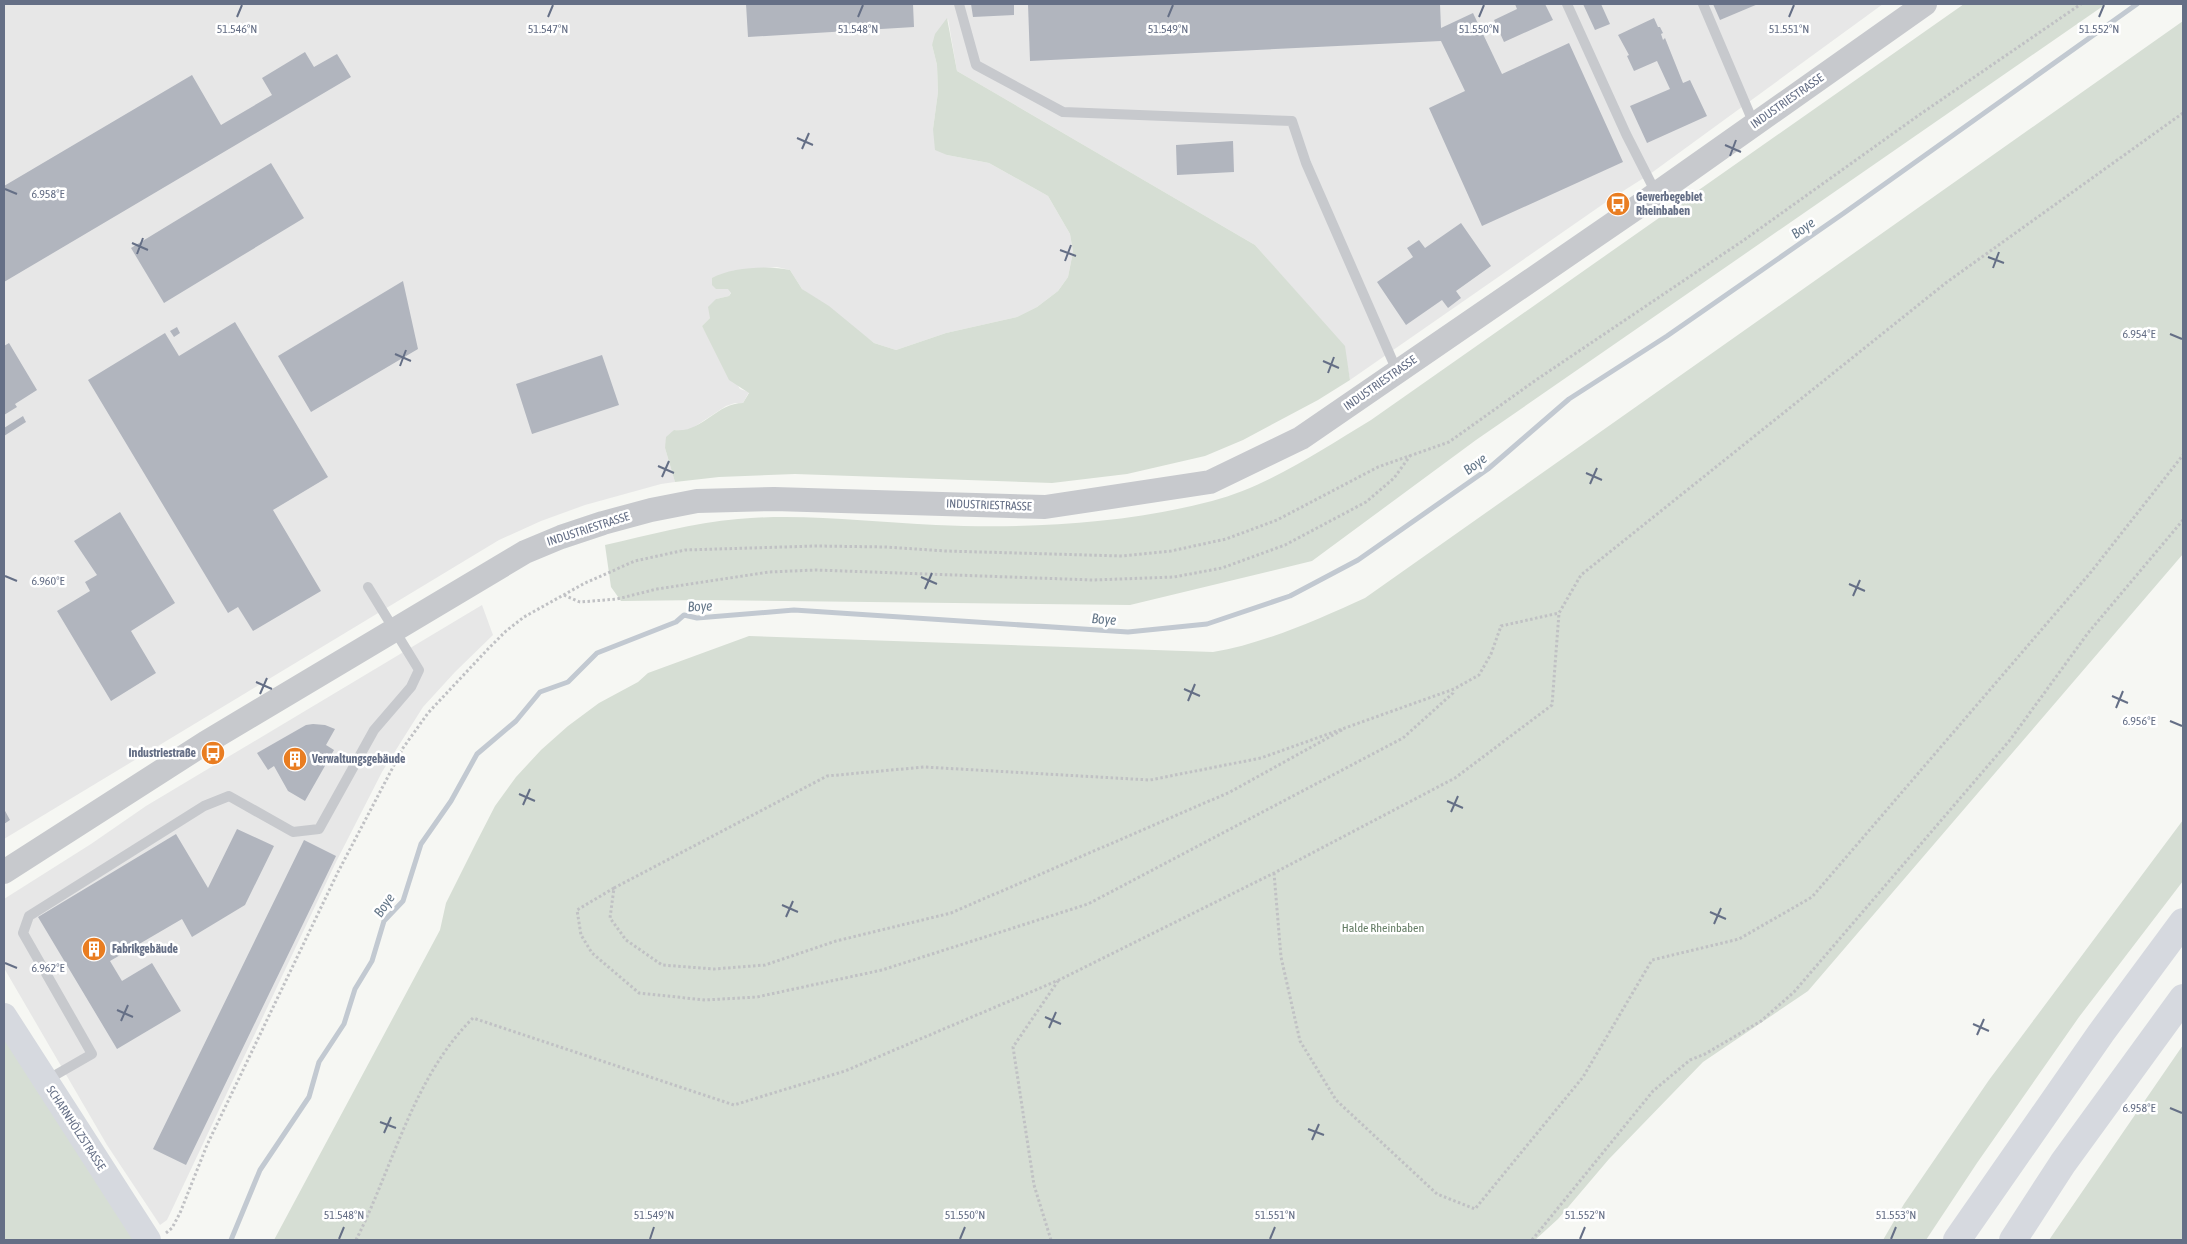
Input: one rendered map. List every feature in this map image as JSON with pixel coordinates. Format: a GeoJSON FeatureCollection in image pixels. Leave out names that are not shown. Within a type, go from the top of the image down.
{"type":"FeatureCollection","features":[{"type":"Feature","properties":{"kind":"highway"},"geometry":{"type":"LineString","coordinates":[[1957,1240],[2063,1087],[2183,922]]}},
{"type":"Feature","properties":{"kind":"highway"},"geometry":{"type":"LineString","coordinates":[[2013,1240],[2063,1163],[2183,998]]}},
{"type":"Feature","properties":{"kind":"main road","name":"SCHARNHÖLZSTRASSE"},"geometry":{"type":"LineString","coordinates":[[4,1016],[45,1081],[157,1237]]}},
{"type":"Feature","properties":{"kind":"street","name":"INDUSTRIESTRASSE"},"geometry":{"type":"LineString","coordinates":[[4,872],[205,743],[534,548],[603,523],[650,510],[688,503],[774,499],[1045,507],[1210,482],[1301,438],[1656,193],[1925,4]]}},
{"type":"Feature","properties":{"kind":"lane"},"geometry":{"type":"LineString","coordinates":[[959,4],[976,65],[1063,112],[1292,121],[1306,163],[1398,372]]}},
{"type":"Feature","properties":{"kind":"lane"},"geometry":{"type":"LineString","coordinates":[[1568,4],[1626,134],[1656,193]]}},
{"type":"Feature","properties":{"kind":"lane"},"geometry":{"type":"LineString","coordinates":[[1703,4],[1754,124]]}},
{"type":"Feature","properties":{"kind":"lane"},"geometry":{"type":"LineString","coordinates":[[45,1081],[92,1054],[23,933],[29,916],[204,806],[229,796],[293,832],[319,829],[374,730],[410,687],[419,670],[368,587]]}},
{"type":"Feature","properties":{"kind":"path"},"geometry":{"type":"LineString","coordinates":[[157,1237],[172,1228],[180,1213],[207,1145],[308,934],[361,826],[403,748],[428,713],[506,631],[524,617],[585,583],[635,561],[685,550],[868,547],[946,552],[1122,556],[1171,551],[1226,538],[1277,520],[1378,466],[1449,442],[1536,380],[1744,240],[1919,115],[2081,4]]}},
{"type":"Feature","properties":{"kind":"path"},"geometry":{"type":"LineString","coordinates":[[356,1240],[371,1211],[410,1113],[446,1051],[458,1033],[473,1018],[734,1105],[846,1071],[1059,980],[1274,873],[1454,778],[1552,705],[1559,613],[1581,576],[1947,282],[2183,112]]}},
{"type":"Feature","properties":{"kind":"path"},"geometry":{"type":"LineString","coordinates":[[1274,873],[1281,957],[1300,1041],[1336,1100],[1437,1194],[1475,1208],[1583,1077],[1652,960],[1739,939],[1812,897],[2091,572],[2183,455]]}},
{"type":"Feature","properties":{"kind":"path"},"geometry":{"type":"LineString","coordinates":[[564,595],[580,602],[617,599],[657,589],[769,572],[816,570],[1093,580],[1174,577],[1222,568],[1285,545],[1366,502],[1394,478],[1410,456]]}},
{"type":"Feature","properties":{"kind":"path"},"geometry":{"type":"LineString","coordinates":[[1532,1240],[1653,1092],[1690,1060],[1705,1054],[1761,1021],[1794,992],[2010,740],[2088,633],[2183,520]]}},
{"type":"Feature","properties":{"kind":"path"},"geometry":{"type":"LineString","coordinates":[[1454,689],[1453,693],[1403,738],[1088,904],[882,970],[757,997],[705,1000],[639,993],[592,953],[580,935],[577,910],[614,888],[827,776],[924,767],[1150,780],[1261,758],[1454,689],[1478,675],[1491,654],[1501,626],[1559,613]]}},
{"type":"Feature","properties":{"kind":"path"},"geometry":{"type":"LineString","coordinates":[[614,888],[610,918],[626,940],[662,965],[714,969],[764,965],[836,942],[951,913],[1230,792],[1342,730]]}},
{"type":"Feature","properties":{"kind":"path"},"geometry":{"type":"LineString","coordinates":[[1051,1240],[1034,1185],[1013,1047],[1059,980]]}},
{"type":"Feature","properties":{"kind":"shaded area"},"geometry":{"type":"Polygon","coordinates":[[[4,4],[1883,4],[1650,174],[1609,200],[1350,380],[1344,346],[1255,245],[957,71],[948,19],[932,45],[937,65],[938,92],[933,129],[947,155],[989,163],[1048,196],[1070,234],[1073,252],[1068,277],[1058,291],[1037,307],[1017,317],[946,333],[896,350],[874,343],[802,289],[790,270],[777,267],[731,271],[721,288],[729,289],[731,292],[729,296],[716,299],[710,318],[702,326],[740,389],[749,392],[743,403],[726,406],[691,429],[674,430],[665,448],[675,482],[661,484],[585,505],[541,521],[499,540],[4,839],[4,4]]]}},
{"type":"Feature","properties":{"kind":"shaded area"},"geometry":{"type":"Polygon","coordinates":[[[482,605],[493,635],[423,707],[382,772],[336,862],[167,1220],[160,1225],[107,1145],[4,968],[4,899],[91,844],[146,806],[482,605]]]}},
{"type":"Feature","properties":{"kind":"green space"},"geometry":{"type":"Polygon","coordinates":[[[1964,4],[2106,4],[1476,440],[1312,561],[1130,605],[704,600],[621,601],[611,587],[605,545],[704,523],[763,517],[787,517],[970,526],[1075,523],[1110,520],[1179,509],[1212,501],[1254,486],[1314,455],[1371,420],[1964,4]]]}},
{"type":"Feature","properties":{"kind":"green space"},"geometry":{"type":"Polygon","coordinates":[[[947,18],[957,71],[1255,245],[1345,346],[1350,380],[1318,400],[1243,440],[1205,456],[1127,474],[1052,483],[795,474],[719,477],[675,482],[665,448],[666,437],[674,430],[684,430],[692,427],[733,404],[743,403],[749,393],[729,380],[702,326],[710,318],[708,307],[716,299],[729,296],[731,293],[728,289],[716,289],[712,285],[712,278],[739,269],[781,268],[790,270],[802,289],[829,306],[874,343],[896,350],[946,333],[1017,317],[1037,307],[1058,291],[1068,277],[1073,252],[1070,234],[1048,196],[989,163],[947,155],[935,150],[933,129],[938,92],[937,65],[932,45],[935,34],[947,18]]]}},
{"type":"Feature","properties":{"kind":"green space","name":"Halde Rheinbaben"},"geometry":{"type":"Polygon","coordinates":[[[2183,21],[2183,554],[1808,991],[1703,1062],[1609,1159],[1558,1219],[1535,1240],[274,1240],[440,930],[446,903],[495,806],[516,777],[541,750],[568,726],[599,703],[638,682],[648,673],[749,636],[1213,652],[1271,637],[1329,614],[1365,598],[2183,21]]]}},
{"type":"Feature","properties":{"kind":"green space"},"geometry":{"type":"Polygon","coordinates":[[[2183,820],[2183,881],[2079,1017],[1977,1163],[1926,1240],[1883,1240],[1904,1204],[1989,1080],[2183,820]]]}},
{"type":"Feature","properties":{"kind":"green space"},"geometry":{"type":"Polygon","coordinates":[[[4,1021],[135,1240],[4,1240],[4,1021]]]}},
{"type":"Feature","properties":{"kind":"green space"},"geometry":{"type":"Polygon","coordinates":[[[2183,1045],[2183,1240],[2049,1240],[2183,1045]]]}},
{"type":"Feature","properties":{"kind":"building"},"geometry":{"type":"Polygon","coordinates":[[[746,4],[913,4],[914,27],[748,37],[746,4]]]}},
{"type":"Feature","properties":{"kind":"building"},"geometry":{"type":"Polygon","coordinates":[[[971,4],[1014,4],[1014,15],[973,17],[971,4]]]}},
{"type":"Feature","properties":{"kind":"building"},"geometry":{"type":"Polygon","coordinates":[[[1028,4],[1440,4],[1441,28],[1473,13],[1502,74],[1569,43],[1623,162],[1482,226],[1429,108],[1465,91],[1441,41],[1030,61],[1028,4]]]}},
{"type":"Feature","properties":{"kind":"building"},"geometry":{"type":"Polygon","coordinates":[[[1515,4],[1545,4],[1553,20],[1504,42],[1494,20],[1517,9],[1515,4]]]}},
{"type":"Feature","properties":{"kind":"building"},"geometry":{"type":"Polygon","coordinates":[[[1583,4],[1601,4],[1610,24],[1595,30],[1583,4]]]}},
{"type":"Feature","properties":{"kind":"building"},"geometry":{"type":"Polygon","coordinates":[[[1713,4],[1758,4],[1720,20],[1713,4]]]}},
{"type":"Feature","properties":{"kind":"building"},"geometry":{"type":"Polygon","coordinates":[[[1654,18],[1663,33],[1661,34],[1663,40],[1665,38],[1683,83],[1690,80],[1707,116],[1647,143],[1630,106],[1670,89],[1657,61],[1634,71],[1627,56],[1629,55],[1618,35],[1654,18]]]}},
{"type":"Feature","properties":{"kind":"building"},"geometry":{"type":"Polygon","coordinates":[[[305,52],[314,67],[337,54],[351,77],[4,282],[4,186],[192,75],[221,125],[272,95],[262,78],[305,52]]]}},
{"type":"Feature","properties":{"kind":"building"},"geometry":{"type":"Polygon","coordinates":[[[1233,141],[1234,172],[1177,175],[1176,145],[1233,141]]]}},
{"type":"Feature","properties":{"kind":"building"},"geometry":{"type":"Polygon","coordinates":[[[271,163],[304,218],[164,303],[131,248],[271,163]]]}},
{"type":"Feature","properties":{"kind":"building"},"geometry":{"type":"Polygon","coordinates":[[[1461,223],[1491,266],[1456,291],[1461,298],[1448,308],[1442,300],[1406,325],[1377,282],[1413,257],[1407,248],[1419,240],[1425,248],[1461,223]]]}},
{"type":"Feature","properties":{"kind":"building"},"geometry":{"type":"Polygon","coordinates":[[[403,281],[418,349],[311,412],[278,356],[403,281]]]}},
{"type":"Feature","properties":{"kind":"building"},"geometry":{"type":"Polygon","coordinates":[[[235,322],[328,477],[273,510],[321,591],[253,631],[238,607],[228,613],[88,380],[165,333],[179,356],[235,322]]]}},
{"type":"Feature","properties":{"kind":"building"},"geometry":{"type":"Polygon","coordinates":[[[177,327],[180,333],[174,337],[170,331],[177,327]]]}},
{"type":"Feature","properties":{"kind":"building"},"geometry":{"type":"Polygon","coordinates":[[[9,343],[37,390],[15,404],[17,407],[4,415],[4,346],[9,343]]]}},
{"type":"Feature","properties":{"kind":"building"},"geometry":{"type":"Polygon","coordinates":[[[602,355],[619,405],[532,434],[516,384],[602,355]]]}},
{"type":"Feature","properties":{"kind":"building"},"geometry":{"type":"Polygon","coordinates":[[[23,416],[26,422],[4,436],[4,428],[23,416]]]}},
{"type":"Feature","properties":{"kind":"building"},"geometry":{"type":"Polygon","coordinates":[[[120,512],[175,603],[131,631],[156,673],[111,701],[57,611],[90,591],[85,582],[97,575],[74,541],[120,512]]]}},
{"type":"Feature","properties":{"kind":"building","name":"Verwaltungsgebäude"},"geometry":{"type":"Polygon","coordinates":[[[306,725],[325,725],[335,729],[326,745],[334,750],[305,801],[288,791],[274,766],[268,770],[257,753],[306,725]]]}},
{"type":"Feature","properties":{"kind":"building"},"geometry":{"type":"Polygon","coordinates":[[[4,809],[10,820],[4,824],[4,809]]]}},
{"type":"Feature","properties":{"kind":"building","name":"Fabrikgebäude"},"geometry":{"type":"Polygon","coordinates":[[[237,829],[274,846],[245,905],[192,937],[182,919],[110,961],[122,981],[152,963],[181,1011],[117,1049],[38,917],[176,834],[208,888],[237,829]]]}},
{"type":"Feature","properties":{"kind":"building"},"geometry":{"type":"Polygon","coordinates":[[[304,840],[336,856],[186,1165],[153,1149],[304,840]]]}},
{"type":"Feature","properties":{"kind":"waterway","name":"Boye"},"geometry":{"type":"LineString","coordinates":[[231,1240],[260,1170],[309,1097],[319,1062],[344,1024],[355,989],[372,961],[384,921],[403,901],[421,844],[451,801],[477,754],[516,721],[540,692],[568,682],[597,653],[676,622],[684,615],[697,618],[794,610],[1128,632],[1207,624],[1290,596],[1358,560],[1488,469],[1569,399],[1667,336],[1844,213],[2137,4]]}},
{"type":"Feature","properties":{"kind":"place","name":"Gewerbegebiet Rheinbaben"},"geometry":{"type":"Point","coordinates":[1618,204]}},
{"type":"Feature","properties":{"kind":"place","name":"Industriestraße"},"geometry":{"type":"Point","coordinates":[213,753]}},
{"type":"Feature","properties":{"kind":"place","name":"Verwaltungsgebäude"},"geometry":{"type":"Point","coordinates":[295,759]}},
{"type":"Feature","properties":{"kind":"place","name":"Fabrikgebäude"},"geometry":{"type":"Point","coordinates":[94,949]}}]}
